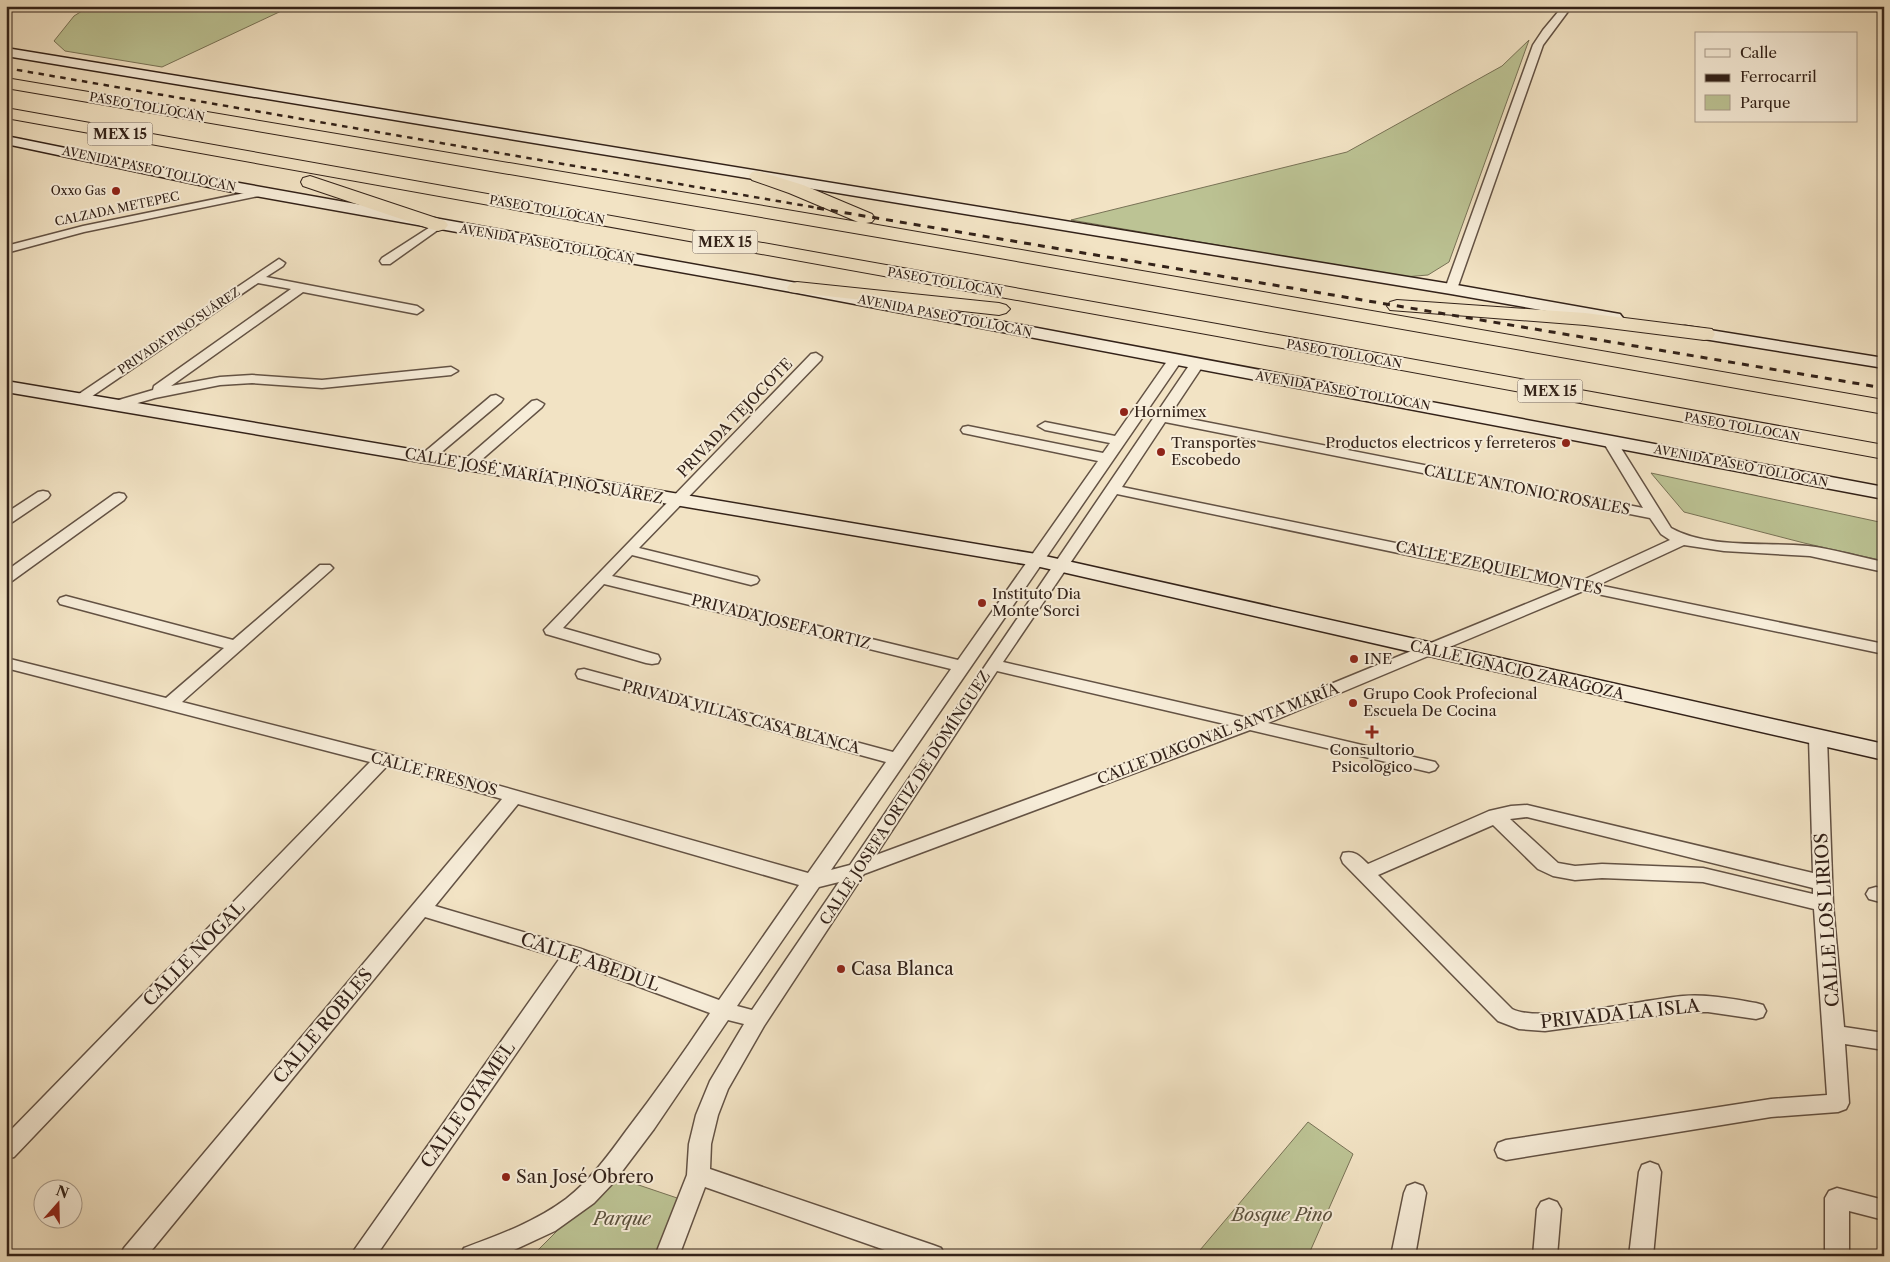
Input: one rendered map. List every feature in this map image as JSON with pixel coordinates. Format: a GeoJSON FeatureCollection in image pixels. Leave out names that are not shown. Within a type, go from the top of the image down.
{"type":"FeatureCollection","features":[{"type":"Feature","properties":{"kind":"highway","name":"PASEO TOLLOCAN"},"geometry":{"type":"LineString","coordinates":[[6,83],[977,248],[1884,407]]}},
{"type":"Feature","properties":{"kind":"highway","name":"PASEO TOLLOCAN"},"geometry":{"type":"LineString","coordinates":[[6,114],[1217,330],[1884,452]]}},
{"type":"Feature","properties":{"kind":"highway"},"geometry":{"type":"LineString","coordinates":[[234,154],[438,225]]}},
{"type":"Feature","properties":{"kind":"highway"},"geometry":{"type":"LineString","coordinates":[[758,176],[796,189],[853,214],[977,248]]}},
{"type":"Feature","properties":{"kind":"highway"},"geometry":{"type":"LineString","coordinates":[[797,288],[899,297],[1146,326],[1217,330]]}},
{"type":"Feature","properties":{"kind":"highway"},"geometry":{"type":"LineString","coordinates":[[1233,293],[1585,319],[1704,334]]}},
{"type":"Feature","properties":{"kind":"main road"},"geometry":{"type":"LineString","coordinates":[[6,52],[1450,289],[1704,334],[1884,363]]}},
{"type":"Feature","properties":{"kind":"main road"},"geometry":{"type":"LineString","coordinates":[[6,57],[71,62]]}},
{"type":"Feature","properties":{"kind":"main road","name":"AVENIDA PASEO TOLLOCAN"},"geometry":{"type":"LineString","coordinates":[[6,140],[438,225],[797,288],[1884,493]]}},
{"type":"Feature","properties":{"kind":"main road","name":"CALLE JOSÉ MARÍA PINO SUÁREZ"},"geometry":{"type":"LineString","coordinates":[[6,386],[677,501],[1036,560],[1062,566]]}},
{"type":"Feature","properties":{"kind":"main road","name":"CALLE IGNACIO ZARAGOZA"},"geometry":{"type":"LineString","coordinates":[[1062,566],[1884,752]]}},
{"type":"Feature","properties":{"kind":"street"},"geometry":{"type":"LineString","coordinates":[[1450,289],[1538,45],[1546,32],[1568,6]]}},
{"type":"Feature","properties":{"kind":"street","name":"CALZADA METEPEC"},"geometry":{"type":"LineString","coordinates":[[6,250],[83,229],[264,192]]}},
{"type":"Feature","properties":{"kind":"street"},"geometry":{"type":"LineString","coordinates":[[386,261],[438,225]]}},
{"type":"Feature","properties":{"kind":"street","name":"PRIVADA PINO SUÁREZ"},"geometry":{"type":"LineString","coordinates":[[80,398],[279,263]]}},
{"type":"Feature","properties":{"kind":"street"},"geometry":{"type":"LineString","coordinates":[[256,278],[417,310]]}},
{"type":"Feature","properties":{"kind":"street"},"geometry":{"type":"LineString","coordinates":[[153,394],[302,287]]}},
{"type":"Feature","properties":{"kind":"street","name":"PRIVADA TEJOCOTE"},"geometry":{"type":"LineString","coordinates":[[652,658],[552,630],[600,578],[816,357]]}},
{"type":"Feature","properties":{"kind":"street","name":"CALLE JOSEFA ORTIZ DE DOMÍNGUEZ"},"geometry":{"type":"LineString","coordinates":[[472,1256],[524,1235],[558,1217],[586,1196],[607,1174],[672,1088],[723,1010],[1175,360]]}},
{"type":"Feature","properties":{"kind":"street","name":"CALLE JOSEFA ORTIZ DE DOMÍNGUEZ"},"geometry":{"type":"LineString","coordinates":[[667,1256],[698,1175],[700,1144],[707,1115],[718,1087],[757,1020],[859,870],[993,665],[1062,566],[1197,364]]}},
{"type":"Feature","properties":{"kind":"street"},"geometry":{"type":"LineString","coordinates":[[117,404],[153,394],[220,381],[252,379],[322,384],[451,371]]}},
{"type":"Feature","properties":{"kind":"street"},"geometry":{"type":"LineString","coordinates":[[426,458],[496,399]]}},
{"type":"Feature","properties":{"kind":"street"},"geometry":{"type":"LineString","coordinates":[[467,465],[538,404]]}},
{"type":"Feature","properties":{"kind":"street","name":"CALLE ANTONIO ROSALES"},"geometry":{"type":"LineString","coordinates":[[1161,417],[1654,515]]}},
{"type":"Feature","properties":{"kind":"street"},"geometry":{"type":"LineString","coordinates":[[1045,426],[1118,441]]}},
{"type":"Feature","properties":{"kind":"street"},"geometry":{"type":"LineString","coordinates":[[968,430],[1106,458]]}},
{"type":"Feature","properties":{"kind":"street"},"geometry":{"type":"LineString","coordinates":[[1609,440],[1654,515],[1666,531],[1682,540],[1724,546],[1810,551],[1884,567]]}},
{"type":"Feature","properties":{"kind":"street","name":"CALLE EZEQUIEL MONTES"},"geometry":{"type":"LineString","coordinates":[[1113,489],[1884,649]]}},
{"type":"Feature","properties":{"kind":"street"},"geometry":{"type":"LineString","coordinates":[[6,520],[43,495]]}},
{"type":"Feature","properties":{"kind":"street"},"geometry":{"type":"LineString","coordinates":[[6,578],[119,497]]}},
{"type":"Feature","properties":{"kind":"street","name":"CALLE DIAGONAL SANTA MARÍA"},"geometry":{"type":"LineString","coordinates":[[859,870],[1250,724],[1583,586],[1682,540]]}},
{"type":"Feature","properties":{"kind":"street"},"geometry":{"type":"LineString","coordinates":[[628,550],[751,580]]}},
{"type":"Feature","properties":{"kind":"street"},"geometry":{"type":"LineString","coordinates":[[170,704],[325,568]]}},
{"type":"Feature","properties":{"kind":"street","name":"PRIVADA JOSEFA ORTIZ"},"geometry":{"type":"LineString","coordinates":[[600,578],[961,666]]}},
{"type":"Feature","properties":{"kind":"street"},"geometry":{"type":"LineString","coordinates":[[66,601],[236,646]]}},
{"type":"Feature","properties":{"kind":"street","name":"CALLE FRESNOS"},"geometry":{"type":"LineString","coordinates":[[6,663],[383,759],[813,882]]}},
{"type":"Feature","properties":{"kind":"street"},"geometry":{"type":"LineString","coordinates":[[993,665],[1429,766]]}},
{"type":"Feature","properties":{"kind":"street","name":"PRIVADA VILLAS CASA BLANCA"},"geometry":{"type":"LineString","coordinates":[[584,674],[898,759]]}},
{"type":"Feature","properties":{"kind":"street","name":"CALLE LOS LIRIOS"},"geometry":{"type":"LineString","coordinates":[[1506,1150],[1771,1108],[1838,1103],[1823,904],[1818,738]]}},
{"type":"Feature","properties":{"kind":"street","name":"CALLE NOGAL"},"geometry":{"type":"LineString","coordinates":[[6,1150],[383,759]]}},
{"type":"Feature","properties":{"kind":"street","name":"CALLE ROBLES"},"geometry":{"type":"LineString","coordinates":[[132,1256],[515,796]]}},
{"type":"Feature","properties":{"kind":"street"},"geometry":{"type":"LineString","coordinates":[[1365,873],[1496,816],[1519,811],[1541,813],[1822,883]]}},
{"type":"Feature","properties":{"kind":"street"},"geometry":{"type":"LineString","coordinates":[[1496,816],[1545,864],[1558,870],[1576,873],[1676,873],[1721,879],[1823,904]]}},
{"type":"Feature","properties":{"kind":"street","name":"PRIVADA LA ISLA"},"geometry":{"type":"LineString","coordinates":[[1350,858],[1505,1015],[1512,1019],[1522,1022],[1545,1023],[1684,1004],[1708,1004],[1756,1011]]}},
{"type":"Feature","properties":{"kind":"street"},"geometry":{"type":"LineString","coordinates":[[1720,858],[1721,879]]}},
{"type":"Feature","properties":{"kind":"street"},"geometry":{"type":"LineString","coordinates":[[813,882],[859,870]]}},
{"type":"Feature","properties":{"kind":"street","name":"CALLE ABEDUL"},"geometry":{"type":"LineString","coordinates":[[421,909],[574,954],[723,1010],[757,1020]]}},
{"type":"Feature","properties":{"kind":"street","name":"CALLE OYAMEL"},"geometry":{"type":"LineString","coordinates":[[362,1256],[574,954]]}},
{"type":"Feature","properties":{"kind":"street"},"geometry":{"type":"LineString","coordinates":[[1834,1034],[1884,1042]]}},
{"type":"Feature","properties":{"kind":"street"},"geometry":{"type":"LineString","coordinates":[[1641,1256],[1650,1172]]}},
{"type":"Feature","properties":{"kind":"street"},"geometry":{"type":"LineString","coordinates":[[698,1175],[933,1256]]}},
{"type":"Feature","properties":{"kind":"street"},"geometry":{"type":"LineString","coordinates":[[1403,1256],[1415,1194]]}},
{"type":"Feature","properties":{"kind":"street"},"geometry":{"type":"LineString","coordinates":[[1837,1256],[1838,1198],[1884,1210]]}},
{"type":"Feature","properties":{"kind":"street"},"geometry":{"type":"LineString","coordinates":[[1545,1256],[1549,1209]]}},
{"type":"Feature","properties":{"kind":"green space"},"geometry":{"type":"Polygon","coordinates":[[[90,6],[292,6],[162,67],[65,51],[54,41],[74,16],[90,6]]]}},
{"type":"Feature","properties":{"kind":"green space"},"geometry":{"type":"Polygon","coordinates":[[[1529,40],[1449,262],[1428,275],[1404,277],[1071,220],[1347,152],[1502,66],[1529,40]]]}},
{"type":"Feature","properties":{"kind":"green space"},"geometry":{"type":"Polygon","coordinates":[[[1651,473],[1884,523],[1884,561],[1804,543],[1684,512],[1651,473]]]}},
{"type":"Feature","properties":{"kind":"green space","name":"Bosque Pino"},"geometry":{"type":"Polygon","coordinates":[[[1308,1122],[1353,1154],[1308,1256],[1195,1256],[1308,1122]]]}},
{"type":"Feature","properties":{"kind":"green space","name":"Parque"},"geometry":{"type":"Polygon","coordinates":[[[612,1176],[686,1201],[664,1256],[532,1256],[612,1176]]]}},
{"type":"Feature","properties":{"kind":"railway"},"geometry":{"type":"LineString","coordinates":[[6,68],[824,209]]}},
{"type":"Feature","properties":{"kind":"railway"},"geometry":{"type":"LineString","coordinates":[[817,208],[1884,388]]}},
{"type":"Feature","properties":{"kind":"place","name":"Oxxo Gas"},"geometry":{"type":"Point","coordinates":[116,191]}},
{"type":"Feature","properties":{"kind":"place","name":"Hornimex"},"geometry":{"type":"Point","coordinates":[1124,412]}},
{"type":"Feature","properties":{"kind":"place","name":"Productos electricos y ferreteros"},"geometry":{"type":"Point","coordinates":[1566,443]}},
{"type":"Feature","properties":{"kind":"place","name":"Transportes Escobedo"},"geometry":{"type":"Point","coordinates":[1161,452]}},
{"type":"Feature","properties":{"kind":"place","name":"Instituto Dia Monte Sorci"},"geometry":{"type":"Point","coordinates":[982,603]}},
{"type":"Feature","properties":{"kind":"place","name":"INE"},"geometry":{"type":"Point","coordinates":[1354,659]}},
{"type":"Feature","properties":{"kind":"place","name":"Grupo Cook Profecional Escuela De Cocina"},"geometry":{"type":"Point","coordinates":[1353,703]}},
{"type":"Feature","properties":{"kind":"place","name":"Consultorio Psicologico"},"geometry":{"type":"Point","coordinates":[1372,732]}},
{"type":"Feature","properties":{"kind":"place","name":"Casa Blanca"},"geometry":{"type":"Point","coordinates":[841,969]}},
{"type":"Feature","properties":{"kind":"place","name":"San José Obrero"},"geometry":{"type":"Point","coordinates":[506,1177]}}]}
